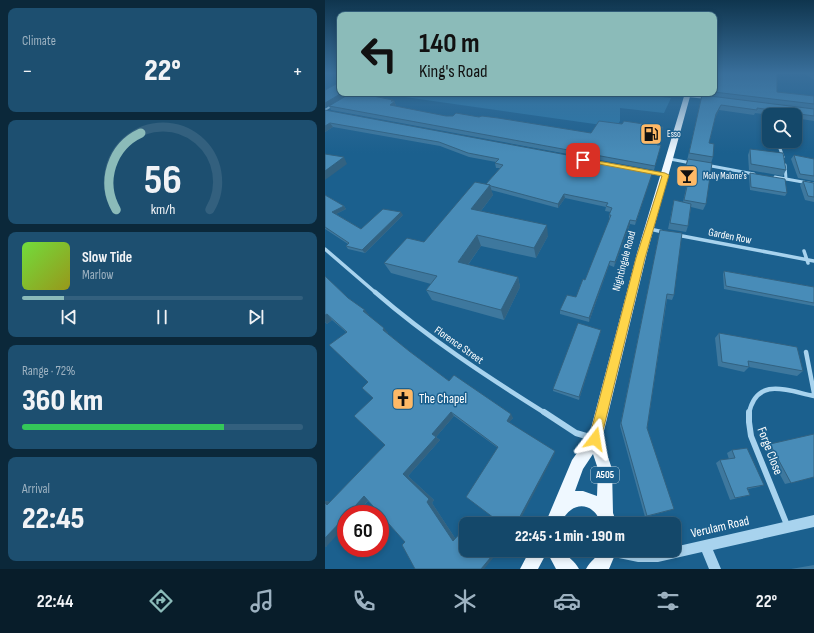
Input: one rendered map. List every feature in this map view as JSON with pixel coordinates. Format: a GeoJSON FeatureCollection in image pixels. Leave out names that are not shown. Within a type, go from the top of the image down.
{"type":"FeatureCollection","features":[{"type":"Feature","properties":{"kind":"main road","name":"Nightingale Road"},"geometry":{"type":"LineString","coordinates":[[556,517],[577,465],[595,439],[641,258],[686,100]]}},
{"type":"Feature","properties":{"kind":"main road","name":"A505"},"geometry":{"type":"LineString","coordinates":[[595,439],[605,469],[607,517]]}},
{"type":"Feature","properties":{"kind":"main road"},"geometry":{"type":"LineString","coordinates":[[561,507],[572,499],[583,498],[596,503],[606,517]]}},
{"type":"Feature","properties":{"kind":"main road"},"geometry":{"type":"LineString","coordinates":[[529,569],[535,557]]}},
{"type":"Feature","properties":{"kind":"main road"},"geometry":{"type":"LineString","coordinates":[[558,557],[561,562],[570,569]]}},
{"type":"Feature","properties":{"kind":"main road"},"geometry":{"type":"LineString","coordinates":[[595,569],[603,563],[606,557]]}},
{"type":"Feature","properties":{"kind":"street"},"geometry":{"type":"LineString","coordinates":[[325,111],[338,102]]}},
{"type":"Feature","properties":{"kind":"street"},"geometry":{"type":"LineString","coordinates":[[325,111],[333,113]]}},
{"type":"Feature","properties":{"kind":"street"},"geometry":{"type":"LineString","coordinates":[[780,148],[786,172],[786,179]]}},
{"type":"Feature","properties":{"kind":"street"},"geometry":{"type":"LineString","coordinates":[[670,159],[696,164]]}},
{"type":"Feature","properties":{"kind":"street"},"geometry":{"type":"LineString","coordinates":[[703,165],[755,174]]}},
{"type":"Feature","properties":{"kind":"street"},"geometry":{"type":"LineString","coordinates":[[646,171],[665,175]]}},
{"type":"Feature","properties":{"kind":"street"},"geometry":{"type":"LineString","coordinates":[[770,176],[814,184]]}},
{"type":"Feature","properties":{"kind":"street"},"geometry":{"type":"LineString","coordinates":[[650,230],[665,232]]}},
{"type":"Feature","properties":{"kind":"street","name":"Garden Row"},"geometry":{"type":"LineString","coordinates":[[672,234],[807,262],[814,261]]}},
{"type":"Feature","properties":{"kind":"street","name":"Florence Street"},"geometry":{"type":"LineString","coordinates":[[325,249],[395,310],[463,361],[576,433],[595,439]]}},
{"type":"Feature","properties":{"kind":"street"},"geometry":{"type":"LineString","coordinates":[[804,251],[807,262]]}},
{"type":"Feature","properties":{"kind":"street"},"geometry":{"type":"LineString","coordinates":[[806,352],[814,393]]}},
{"type":"Feature","properties":{"kind":"street","name":"Forge Close"},"geometry":{"type":"LineString","coordinates":[[788,526],[751,436],[748,424],[748,413],[757,395],[763,390],[780,389],[814,396]]}},
{"type":"Feature","properties":{"kind":"street","name":"Verulam Road"},"geometry":{"type":"LineString","coordinates":[[681,550],[814,521]]}},
{"type":"Feature","properties":{"kind":"street"},"geometry":{"type":"LineString","coordinates":[[705,545],[715,569]]}},
{"type":"Feature","properties":{"kind":"shaded area"},"geometry":{"type":"Polygon","coordinates":[[[423,100],[670,100],[664,113],[620,108],[620,121],[616,127],[423,100]]]}},
{"type":"Feature","properties":{"kind":"building"},"geometry":{"type":"Polygon","coordinates":[[[325,100],[331,100],[325,103],[325,100]]]}},
{"type":"Feature","properties":{"kind":"building"},"geometry":{"type":"Polygon","coordinates":[[[340,100],[391,100],[393,100],[391,101],[395,101],[390,105],[446,116],[453,116],[456,113],[479,117],[482,116],[591,133],[599,121],[622,124],[624,121],[663,127],[657,145],[661,145],[655,166],[329,106],[340,100]]]}},
{"type":"Feature","properties":{"kind":"building"},"geometry":{"type":"Polygon","coordinates":[[[701,100],[738,100],[814,109],[814,116],[802,114],[802,108],[757,108],[757,110],[721,105],[716,114],[709,143],[714,144],[713,157],[689,153],[701,100]]]}},
{"type":"Feature","properties":{"kind":"building"},"geometry":{"type":"Polygon","coordinates":[[[777,100],[814,100],[814,104],[777,100]]]}},
{"type":"Feature","properties":{"kind":"building"},"geometry":{"type":"Polygon","coordinates":[[[325,110],[653,171],[636,221],[630,220],[615,262],[610,261],[589,318],[560,310],[567,295],[576,297],[583,279],[585,280],[611,215],[609,215],[612,208],[606,206],[608,203],[564,194],[558,204],[491,186],[486,184],[503,165],[495,163],[499,159],[468,153],[439,142],[330,123],[325,126],[325,110]]]}},
{"type":"Feature","properties":{"kind":"building"},"geometry":{"type":"Polygon","coordinates":[[[750,149],[783,153],[786,170],[751,164],[750,149]]]}},
{"type":"Feature","properties":{"kind":"building"},"geometry":{"type":"Polygon","coordinates":[[[325,154],[344,157],[325,171],[325,154]]]}},
{"type":"Feature","properties":{"kind":"building"},"geometry":{"type":"Polygon","coordinates":[[[794,155],[814,159],[814,176],[800,174],[794,155]]]}},
{"type":"Feature","properties":{"kind":"building"},"geometry":{"type":"Polygon","coordinates":[[[688,159],[712,163],[706,204],[684,200],[690,173],[684,172],[688,159]]]}},
{"type":"Feature","properties":{"kind":"building"},"geometry":{"type":"Polygon","coordinates":[[[750,173],[785,179],[787,193],[751,187],[750,173]]]}},
{"type":"Feature","properties":{"kind":"building"},"geometry":{"type":"Polygon","coordinates":[[[803,181],[814,183],[814,197],[808,196],[803,181]]]}},
{"type":"Feature","properties":{"kind":"building"},"geometry":{"type":"Polygon","coordinates":[[[475,182],[490,185],[471,209],[547,225],[534,248],[477,235],[458,262],[518,277],[501,310],[426,290],[437,276],[384,263],[407,238],[424,242],[475,182]]]}},
{"type":"Feature","properties":{"kind":"building"},"geometry":{"type":"Polygon","coordinates":[[[325,195],[344,206],[332,212],[361,229],[383,209],[401,212],[362,250],[346,246],[349,243],[325,227],[325,195]]]}},
{"type":"Feature","properties":{"kind":"building"},"geometry":{"type":"Polygon","coordinates":[[[674,200],[691,204],[688,226],[670,223],[674,200]]]}},
{"type":"Feature","properties":{"kind":"building"},"geometry":{"type":"Polygon","coordinates":[[[660,230],[682,233],[674,295],[667,294],[647,428],[674,509],[647,516],[621,423],[660,230]]]}},
{"type":"Feature","properties":{"kind":"building"},"geometry":{"type":"Polygon","coordinates":[[[724,271],[814,287],[814,303],[726,286],[724,271]]]}},
{"type":"Feature","properties":{"kind":"building"},"geometry":{"type":"Polygon","coordinates":[[[325,276],[348,298],[365,310],[363,311],[384,328],[383,330],[409,351],[449,381],[454,375],[511,414],[507,421],[555,451],[520,517],[493,517],[466,497],[498,447],[451,412],[432,434],[436,437],[403,474],[429,499],[427,502],[453,541],[459,535],[459,557],[491,557],[481,569],[415,569],[402,545],[405,542],[389,524],[389,505],[372,505],[364,496],[356,505],[337,505],[337,525],[325,538],[325,503],[327,505],[385,445],[354,416],[373,398],[362,388],[368,382],[329,345],[347,332],[327,314],[325,315],[325,276]]]}},
{"type":"Feature","properties":{"kind":"building"},"geometry":{"type":"Polygon","coordinates":[[[578,323],[601,330],[579,397],[553,389],[578,323]]]}},
{"type":"Feature","properties":{"kind":"building"},"geometry":{"type":"Polygon","coordinates":[[[719,333],[797,347],[803,371],[748,361],[749,367],[722,362],[719,333]]]}},
{"type":"Feature","properties":{"kind":"building"},"geometry":{"type":"Polygon","coordinates":[[[814,434],[814,477],[791,483],[770,444],[814,434]]]}},
{"type":"Feature","properties":{"kind":"building"},"geometry":{"type":"Polygon","coordinates":[[[747,448],[764,485],[747,488],[750,495],[735,498],[720,460],[735,458],[732,450],[747,448]]]}},
{"type":"Feature","properties":{"kind":"place","name":"Esso"},"geometry":{"type":"Point","coordinates":[651,134]}},
{"type":"Feature","properties":{"kind":"place","name":"Molly Malone's"},"geometry":{"type":"Point","coordinates":[687,176]}},
{"type":"Feature","properties":{"kind":"place","name":"The Chapel"},"geometry":{"type":"Point","coordinates":[403,399]}},
{"type":"Feature","properties":{"kind":"route"},"geometry":{"type":"LineString","coordinates":[[583,160],[665,175],[641,258],[595,439]]}}]}
